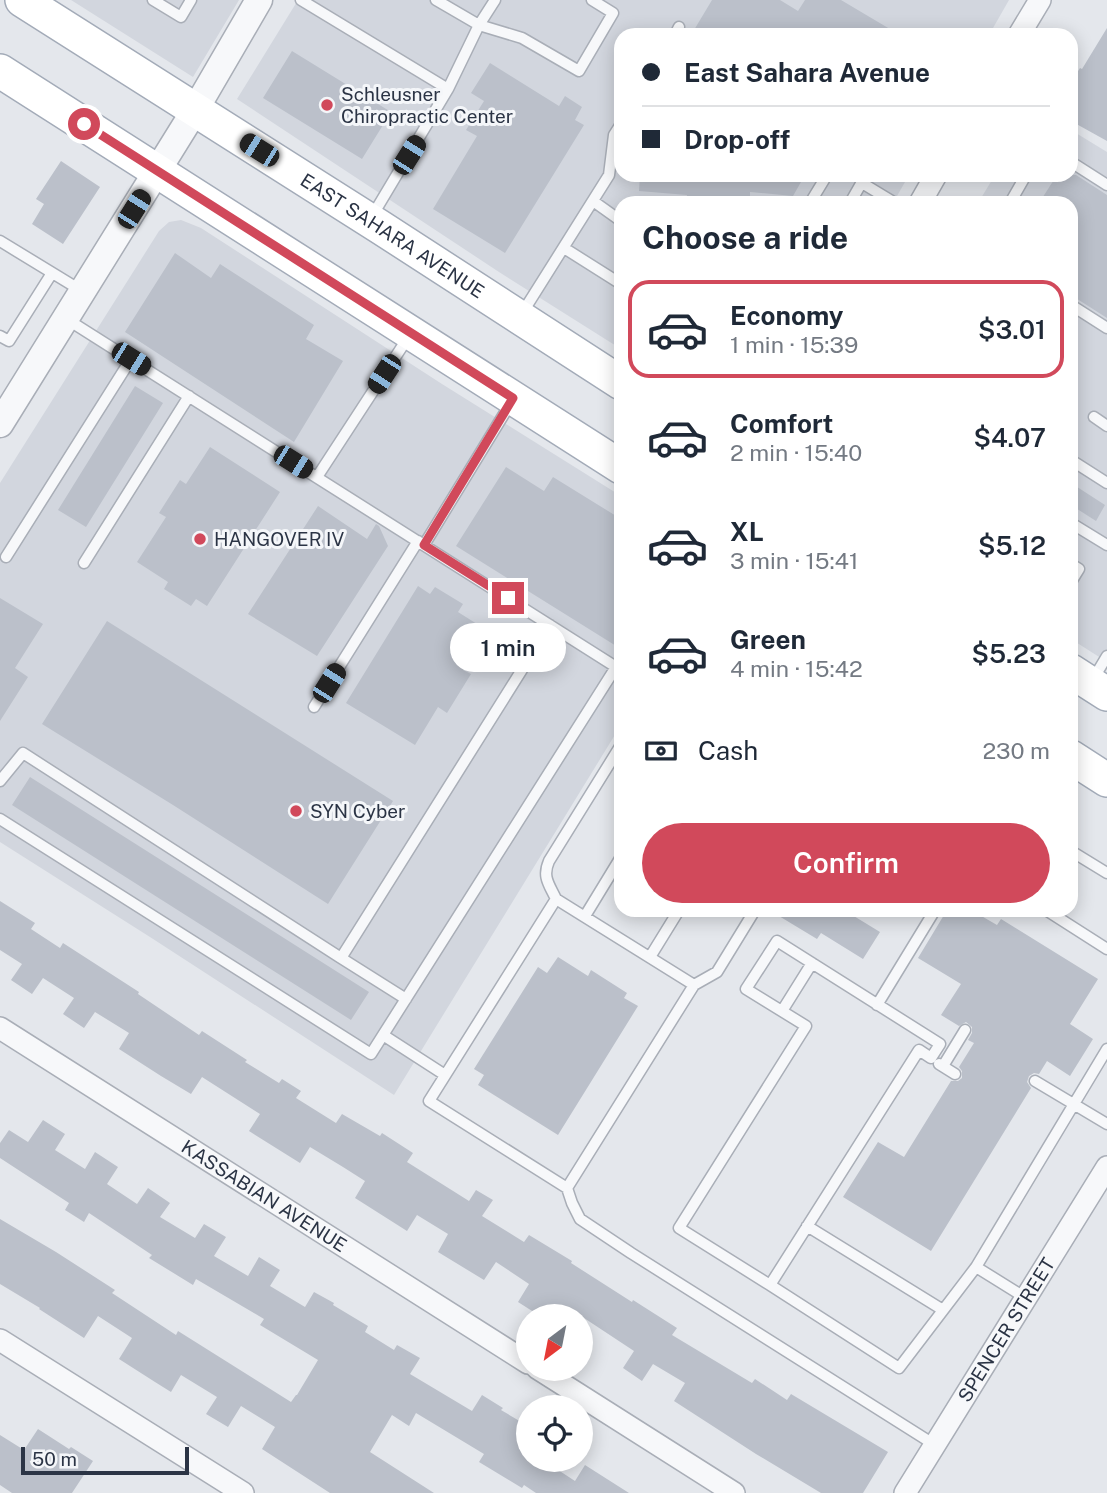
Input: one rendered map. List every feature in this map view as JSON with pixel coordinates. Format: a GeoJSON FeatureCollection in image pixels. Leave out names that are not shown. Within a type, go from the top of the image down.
{"type":"FeatureCollection","features":[{"type":"Feature","properties":{"kind":"main road","name":"EAST SAHARA AVENUE"},"geometry":{"type":"LineString","coordinates":[[40,8],[614,379]]}},
{"type":"Feature","properties":{"kind":"main road"},"geometry":{"type":"LineString","coordinates":[[0,71],[614,463]]}},
{"type":"Feature","properties":{"kind":"main road"},"geometry":{"type":"LineString","coordinates":[[1078,761],[1107,780]]}},
{"type":"Feature","properties":{"kind":"street"},"geometry":{"type":"LineString","coordinates":[[0,424],[195,110],[259,0]]}},
{"type":"Feature","properties":{"kind":"street"},"geometry":{"type":"LineString","coordinates":[[1022,28],[1033,3]]}},
{"type":"Feature","properties":{"kind":"street","name":"KASSABIAN AVENUE"},"geometry":{"type":"LineString","coordinates":[[0,1028],[516,1355]]}},
{"type":"Feature","properties":{"kind":"street","name":"SPENCER STREET"},"geometry":{"type":"LineString","coordinates":[[905,1493],[1107,1167]]}},
{"type":"Feature","properties":{"kind":"street"},"geometry":{"type":"LineString","coordinates":[[0,1340],[243,1493]]}},
{"type":"Feature","properties":{"kind":"street"},"geometry":{"type":"LineString","coordinates":[[557,1381],[733,1493]]}},
{"type":"Feature","properties":{"kind":"lane"},"geometry":{"type":"LineString","coordinates":[[153,0],[181,17],[191,0]]}},
{"type":"Feature","properties":{"kind":"lane"},"geometry":{"type":"LineString","coordinates":[[302,0],[448,89]]}},
{"type":"Feature","properties":{"kind":"lane"},"geometry":{"type":"LineString","coordinates":[[436,0],[480,25],[523,38],[579,71],[613,13],[592,0]]}},
{"type":"Feature","properties":{"kind":"lane"},"geometry":{"type":"LineString","coordinates":[[369,220],[448,89],[495,0]]}},
{"type":"Feature","properties":{"kind":"lane"},"geometry":{"type":"LineString","coordinates":[[519,318],[609,175],[614,135]]}},
{"type":"Feature","properties":{"kind":"lane"},"geometry":{"type":"LineString","coordinates":[[1078,166],[1107,185]]}},
{"type":"Feature","properties":{"kind":"lane"},"geometry":{"type":"LineString","coordinates":[[868,182],[886,196]]}},
{"type":"Feature","properties":{"kind":"lane"},"geometry":{"type":"LineString","coordinates":[[593,201],[614,216]]}},
{"type":"Feature","properties":{"kind":"lane"},"geometry":{"type":"LineString","coordinates":[[0,241],[82,291]]}},
{"type":"Feature","properties":{"kind":"lane"},"geometry":{"type":"LineString","coordinates":[[564,248],[614,280]]}},
{"type":"Feature","properties":{"kind":"lane"},"geometry":{"type":"LineString","coordinates":[[0,336],[9,341],[52,273]]}},
{"type":"Feature","properties":{"kind":"lane"},"geometry":{"type":"LineString","coordinates":[[1078,309],[1107,328]]}},
{"type":"Feature","properties":{"kind":"lane"},"geometry":{"type":"LineString","coordinates":[[65,318],[614,666]]}},
{"type":"Feature","properties":{"kind":"lane"},"geometry":{"type":"LineString","coordinates":[[317,477],[411,333]]}},
{"type":"Feature","properties":{"kind":"lane"},"geometry":{"type":"LineString","coordinates":[[6,557],[131,359]]}},
{"type":"Feature","properties":{"kind":"lane"},"geometry":{"type":"LineString","coordinates":[[84,563],[189,396]]}},
{"type":"Feature","properties":{"kind":"lane"},"geometry":{"type":"LineString","coordinates":[[314,707],[513,398]]}},
{"type":"Feature","properties":{"kind":"lane"},"geometry":{"type":"LineString","coordinates":[[1094,417],[1107,426]]}},
{"type":"Feature","properties":{"kind":"lane"},"geometry":{"type":"LineString","coordinates":[[1078,464],[1107,483]]}},
{"type":"Feature","properties":{"kind":"lane"},"geometry":{"type":"LineString","coordinates":[[1078,527],[1107,545]]}},
{"type":"Feature","properties":{"kind":"lane"},"geometry":{"type":"LineString","coordinates":[[341,958],[550,625]]}},
{"type":"Feature","properties":{"kind":"lane"},"geometry":{"type":"LineString","coordinates":[[0,819],[371,1054],[614,670]]}},
{"type":"Feature","properties":{"kind":"lane"},"geometry":{"type":"LineString","coordinates":[[0,781],[23,753],[406,999]]}},
{"type":"Feature","properties":{"kind":"lane"},"geometry":{"type":"LineString","coordinates":[[614,756],[545,871],[556,899],[694,985]]}},
{"type":"Feature","properties":{"kind":"lane"},"geometry":{"type":"LineString","coordinates":[[1078,855],[1107,873]]}},
{"type":"Feature","properties":{"kind":"lane"},"geometry":{"type":"LineString","coordinates":[[585,916],[614,868]]}},
{"type":"Feature","properties":{"kind":"lane"},"geometry":{"type":"LineString","coordinates":[[556,899],[429,1101],[567,1188],[580,1219],[935,1445]]}},
{"type":"Feature","properties":{"kind":"lane"},"geometry":{"type":"LineString","coordinates":[[650,957],[675,917]]}},
{"type":"Feature","properties":{"kind":"lane"},"geometry":{"type":"LineString","coordinates":[[567,1188],[694,985],[717,972],[751,917]]}},
{"type":"Feature","properties":{"kind":"lane"},"geometry":{"type":"LineString","coordinates":[[877,1005],[931,917]]}},
{"type":"Feature","properties":{"kind":"lane"},"geometry":{"type":"LineString","coordinates":[[1057,917],[1107,948]]}},
{"type":"Feature","properties":{"kind":"lane"},"geometry":{"type":"LineString","coordinates":[[952,1051],[777,942],[746,989],[806,1026],[679,1228],[899,1368],[976,1267],[1107,1049]]}},
{"type":"Feature","properties":{"kind":"lane"},"geometry":{"type":"LineString","coordinates":[[782,1012],[812,963]]}},
{"type":"Feature","properties":{"kind":"lane"},"geometry":{"type":"LineString","coordinates":[[943,1066],[965,1030]]}},
{"type":"Feature","properties":{"kind":"lane"},"geometry":{"type":"LineString","coordinates":[[383,1035],[445,1075]]}},
{"type":"Feature","properties":{"kind":"lane"},"geometry":{"type":"LineString","coordinates":[[931,1058],[940,1044]]}},
{"type":"Feature","properties":{"kind":"lane"},"geometry":{"type":"LineString","coordinates":[[770,1285],[919,1050],[955,1074]]}},
{"type":"Feature","properties":{"kind":"lane"},"geometry":{"type":"LineString","coordinates":[[1035,1081],[1107,1124]]}},
{"type":"Feature","properties":{"kind":"lane"},"geometry":{"type":"LineString","coordinates":[[807,1226],[943,1310]]}},
{"type":"Feature","properties":{"kind":"lane"},"geometry":{"type":"LineString","coordinates":[[976,1267],[1026,1298]]}},
{"type":"Feature","properties":{"kind":"shaded area"},"geometry":{"type":"Polygon","coordinates":[[[71,0],[239,0],[193,77],[71,0]]]}},
{"type":"Feature","properties":{"kind":"shaded area"},"geometry":{"type":"Polygon","coordinates":[[[298,0],[1009,0],[993,28],[614,28],[614,182],[905,182],[897,196],[614,196],[614,345],[237,99],[298,0]]]}},
{"type":"Feature","properties":{"kind":"shaded area"},"geometry":{"type":"Polygon","coordinates":[[[1078,134],[1107,152],[1107,662],[1078,643],[1078,196],[982,196],[991,182],[1078,182],[1078,134]]]}},
{"type":"Feature","properties":{"kind":"shaded area"},"geometry":{"type":"Polygon","coordinates":[[[181,220],[201,228],[614,492],[614,736],[394,1095],[0,842],[0,483],[159,231],[169,222],[181,220]]]}},
{"type":"Feature","properties":{"kind":"building"},"geometry":{"type":"Polygon","coordinates":[[[712,0],[780,0],[798,11],[805,0],[841,0],[888,28],[695,28],[712,0]]]}},
{"type":"Feature","properties":{"kind":"building"},"geometry":{"type":"Polygon","coordinates":[[[1107,28],[1107,141],[1078,125],[1078,71],[1082,69],[1107,28]]]}},
{"type":"Feature","properties":{"kind":"building","name":"Schleusner Chiropractic Center"},"geometry":{"type":"Polygon","coordinates":[[[292,51],[391,112],[362,159],[263,98],[292,51]]]}},
{"type":"Feature","properties":{"kind":"building"},"geometry":{"type":"Polygon","coordinates":[[[490,63],[559,106],[565,96],[582,107],[575,120],[584,125],[505,253],[433,209],[477,136],[466,130],[484,101],[471,93],[490,63]]]}},
{"type":"Feature","properties":{"kind":"building"},"geometry":{"type":"Polygon","coordinates":[[[61,161],[100,187],[63,244],[32,224],[44,204],[36,199],[61,161]]]}},
{"type":"Feature","properties":{"kind":"building"},"geometry":{"type":"Polygon","coordinates":[[[1078,176],[1107,195],[1107,318],[1078,299],[1078,196],[1044,196],[1052,182],[1078,182],[1078,176]]]}},
{"type":"Feature","properties":{"kind":"building"},"geometry":{"type":"Polygon","coordinates":[[[640,182],[801,182],[793,196],[750,192],[750,196],[687,196],[639,191],[640,182]]]}},
{"type":"Feature","properties":{"kind":"building"},"geometry":{"type":"Polygon","coordinates":[[[175,253],[211,278],[220,264],[314,325],[306,339],[343,361],[294,442],[125,332],[175,253]]]}},
{"type":"Feature","properties":{"kind":"building"},"geometry":{"type":"Polygon","coordinates":[[[135,386],[163,403],[86,527],[58,510],[135,386]]]}},
{"type":"Feature","properties":{"kind":"building","name":"HANGOVER IV"},"geometry":{"type":"Polygon","coordinates":[[[210,447],[280,492],[207,606],[196,599],[191,606],[164,589],[168,582],[137,562],[166,517],[159,513],[180,480],[186,484],[210,447]]]}},
{"type":"Feature","properties":{"kind":"building"},"geometry":{"type":"Polygon","coordinates":[[[506,467],[544,491],[553,477],[614,515],[614,645],[456,546],[506,467]]]}},
{"type":"Feature","properties":{"kind":"building"},"geometry":{"type":"Polygon","coordinates":[[[1078,488],[1105,505],[1096,521],[1078,509],[1078,488]]]}},
{"type":"Feature","properties":{"kind":"building"},"geometry":{"type":"Polygon","coordinates":[[[318,506],[367,539],[376,524],[388,546],[317,656],[248,614],[318,506]]]}},
{"type":"Feature","properties":{"kind":"building"},"geometry":{"type":"Polygon","coordinates":[[[418,586],[430,594],[435,587],[463,604],[458,612],[488,631],[463,670],[471,674],[447,713],[438,707],[415,745],[346,703],[418,586]]]}},
{"type":"Feature","properties":{"kind":"building"},"geometry":{"type":"Polygon","coordinates":[[[0,598],[43,624],[15,668],[28,677],[0,721],[0,598]]]}},
{"type":"Feature","properties":{"kind":"building"},"geometry":{"type":"Polygon","coordinates":[[[107,621],[393,801],[328,904],[42,724],[107,621]]]}},
{"type":"Feature","properties":{"kind":"building"},"geometry":{"type":"Polygon","coordinates":[[[30,777],[369,992],[351,1020],[12,805],[30,777]]]}},
{"type":"Feature","properties":{"kind":"building"},"geometry":{"type":"Polygon","coordinates":[[[0,901],[35,923],[31,929],[60,948],[63,943],[199,1035],[202,1031],[279,1083],[282,1079],[301,1091],[296,1098],[336,1123],[342,1114],[380,1136],[382,1133],[413,1153],[407,1162],[469,1201],[476,1190],[493,1200],[482,1216],[524,1242],[529,1235],[572,1261],[571,1263],[632,1302],[633,1300],[677,1328],[672,1335],[752,1383],[755,1379],[787,1400],[791,1394],[888,1452],[863,1493],[821,1493],[674,1401],[685,1383],[653,1364],[642,1381],[623,1368],[634,1351],[593,1324],[593,1304],[521,1304],[518,1302],[529,1284],[496,1262],[484,1280],[438,1252],[448,1234],[417,1215],[407,1231],[355,1198],[365,1181],[310,1147],[300,1163],[249,1131],[260,1114],[202,1077],[191,1094],[161,1076],[119,1049],[129,1033],[95,1012],[84,1028],[63,1014],[74,998],[43,978],[32,994],[11,980],[22,964],[0,950],[0,901]]]}},
{"type":"Feature","properties":{"kind":"building"},"geometry":{"type":"Polygon","coordinates":[[[781,917],[855,917],[880,932],[863,959],[821,933],[817,939],[781,917]]]}},
{"type":"Feature","properties":{"kind":"building"},"geometry":{"type":"Polygon","coordinates":[[[943,917],[983,917],[997,925],[1001,919],[1098,979],[1070,1024],[1093,1039],[1070,1076],[1047,1061],[1039,1074],[1029,1076],[1027,1082],[1031,1088],[931,1251],[843,1197],[878,1142],[904,1157],[951,1081],[962,1078],[959,1067],[974,1043],[968,1040],[972,1027],[966,1022],[959,1026],[941,1015],[961,984],[918,958],[943,917]]]}},
{"type":"Feature","properties":{"kind":"building"},"geometry":{"type":"Polygon","coordinates":[[[558,957],[588,976],[591,970],[627,993],[624,998],[638,1006],[558,1135],[478,1085],[484,1075],[474,1069],[538,967],[547,973],[558,957]]]}},
{"type":"Feature","properties":{"kind":"building"},"geometry":{"type":"Polygon","coordinates":[[[43,1120],[65,1134],[55,1150],[85,1169],[95,1152],[118,1167],[107,1184],[137,1204],[148,1188],[170,1203],[160,1217],[195,1238],[204,1224],[226,1237],[214,1256],[248,1276],[259,1257],[280,1270],[270,1286],[305,1307],[314,1292],[368,1326],[365,1332],[394,1350],[397,1345],[420,1358],[410,1374],[472,1411],[482,1395],[503,1408],[501,1410],[516,1419],[516,1472],[561,1472],[575,1481],[581,1472],[593,1470],[629,1493],[536,1493],[524,1485],[522,1488],[479,1462],[484,1454],[416,1413],[409,1426],[392,1415],[370,1452],[434,1493],[330,1493],[262,1449],[275,1427],[241,1406],[228,1427],[206,1414],[217,1397],[181,1375],[171,1392],[119,1359],[132,1338],[98,1316],[84,1338],[0,1284],[0,1219],[115,1290],[112,1293],[176,1335],[178,1331],[291,1402],[318,1360],[260,1325],[264,1319],[196,1279],[193,1285],[149,1258],[152,1255],[89,1213],[84,1222],[65,1210],[69,1203],[0,1158],[0,1143],[9,1130],[28,1142],[43,1120]]]}},
{"type":"Feature","properties":{"kind":"building"},"geometry":{"type":"Polygon","coordinates":[[[38,1429],[93,1461],[72,1493],[12,1493],[0,1485],[0,1435],[24,1450],[38,1429]]]}},
{"type":"Feature","properties":{"kind":"place","name":"Schleusner Chiropractic Center"},"geometry":{"type":"Point","coordinates":[327,105]}},
{"type":"Feature","properties":{"kind":"place","name":"HANGOVER IV"},"geometry":{"type":"Point","coordinates":[200,539]}},
{"type":"Feature","properties":{"kind":"place","name":"SYN Cyber"},"geometry":{"type":"Point","coordinates":[296,811]}},
{"type":"Feature","properties":{"kind":"route"},"geometry":{"type":"LineString","coordinates":[[84,124],[513,398],[424,545],[508,598]]}}]}
